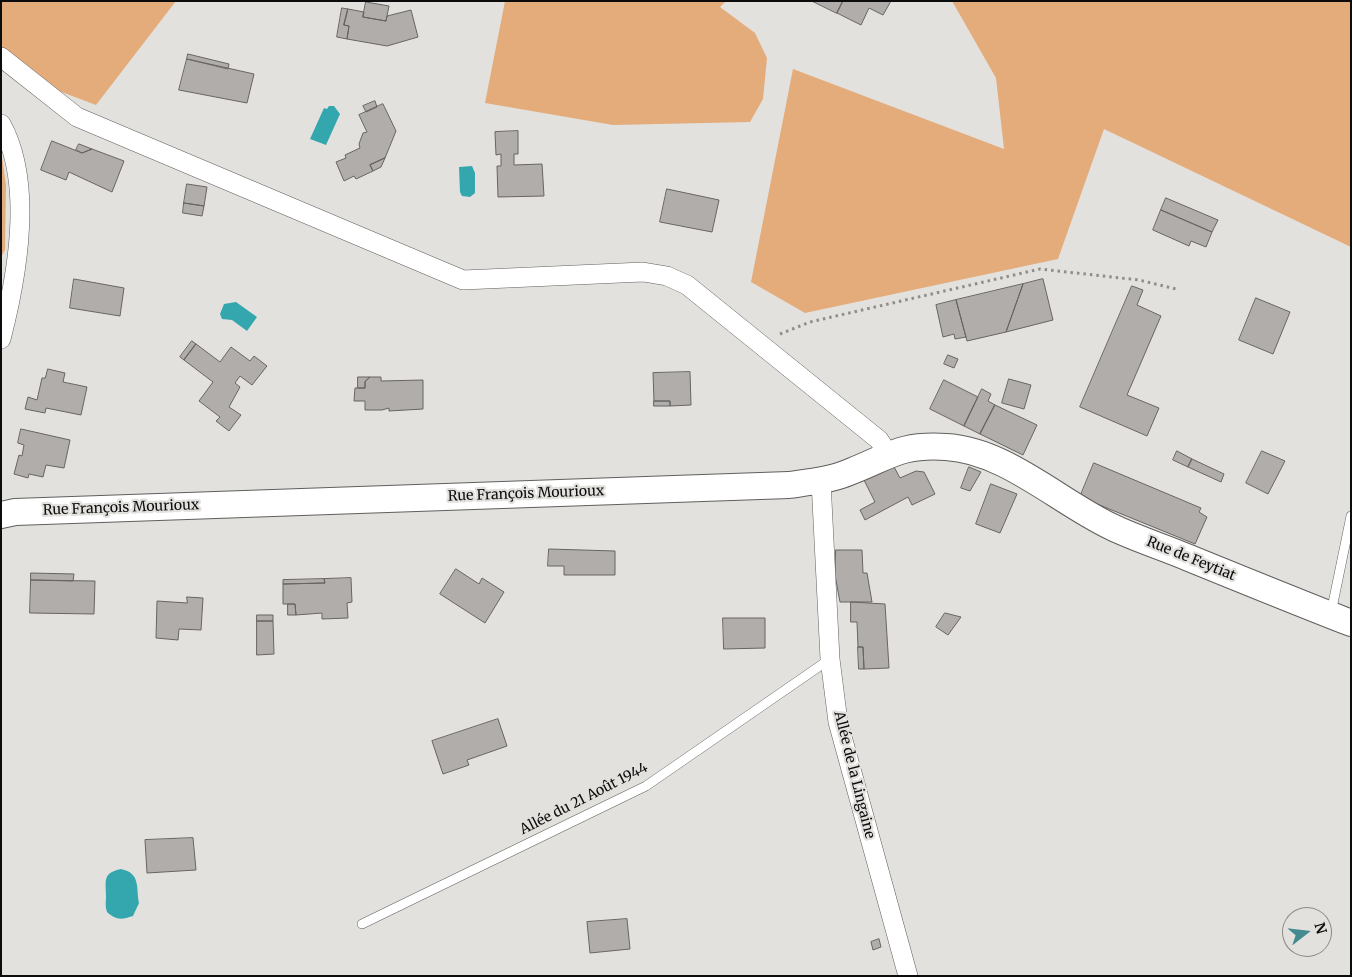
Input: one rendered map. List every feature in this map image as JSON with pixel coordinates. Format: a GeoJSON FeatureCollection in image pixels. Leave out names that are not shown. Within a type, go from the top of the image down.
{"type":"FeatureCollection","features":[{"type":"Feature","properties":{"kind":"street"},"geometry":{"type":"LineString","coordinates":[[1,57],[77,117],[463,280],[614,272],[643,272],[667,276],[687,285],[762,344],[879,440],[888,454]]}},
{"type":"Feature","properties":{"kind":"street"},"geometry":{"type":"LineString","coordinates":[[1,124],[20,180],[19,229],[13,292],[1,339]]}},
{"type":"Feature","properties":{"kind":"street","name":"Rue François Mourioux"},"geometry":{"type":"LineString","coordinates":[[1,515],[15,512],[789,485],[821,480],[851,472],[888,454],[907,448],[927,446],[965,449],[1000,463],[1036,483]]}},
{"type":"Feature","properties":{"kind":"street","name":"Allée de la Lingaine"},"geometry":{"type":"LineString","coordinates":[[821,480],[830,659],[838,722],[908,976]]}},
{"type":"Feature","properties":{"kind":"street","name":"Rue de Feytiat"},"geometry":{"type":"LineString","coordinates":[[1036,483],[1073,508],[1112,527],[1340,619]]}},
{"type":"Feature","properties":{"kind":"lane"},"geometry":{"type":"LineString","coordinates":[[1340,619],[1351,516]]}},
{"type":"Feature","properties":{"kind":"lane","name":"Allée du 21 Août 1944"},"geometry":{"type":"LineString","coordinates":[[362,924],[646,786],[830,659]]}},
{"type":"Feature","properties":{"kind":"path"},"geometry":{"type":"LineString","coordinates":[[762,344],[787,330],[810,322],[1040,269],[1138,280],[1176,289]]}},
{"type":"Feature","properties":{"kind":"shaded area"},"geometry":{"type":"Polygon","coordinates":[[[1,1],[176,1],[96,105],[1,69],[1,1]]]}},
{"type":"Feature","properties":{"kind":"shaded area"},"geometry":{"type":"Polygon","coordinates":[[[505,1],[726,1],[720,7],[755,33],[767,58],[763,99],[750,122],[613,125],[485,103],[505,1]]]}},
{"type":"Feature","properties":{"kind":"shaded area"},"geometry":{"type":"Polygon","coordinates":[[[952,1],[1351,1],[1351,247],[1104,129],[1058,259],[805,313],[751,282],[793,69],[1004,149],[996,78],[952,1]]]}},
{"type":"Feature","properties":{"kind":"shaded area"},"geometry":{"type":"Polygon","coordinates":[[[1,150],[6,185],[5,250],[1,257],[1,150]]]}},
{"type":"Feature","properties":{"kind":"water"},"geometry":{"type":"Polygon","coordinates":[[[329,106],[334,106],[340,114],[326,145],[310,139],[324,108],[327,109],[329,106]]]}},
{"type":"Feature","properties":{"kind":"water"},"geometry":{"type":"Polygon","coordinates":[[[472,166],[475,173],[475,193],[470,197],[462,196],[460,192],[459,167],[472,166]]]}},
{"type":"Feature","properties":{"kind":"water"},"geometry":{"type":"Polygon","coordinates":[[[236,302],[257,317],[247,331],[232,320],[222,319],[220,314],[224,304],[236,302]]]}},
{"type":"Feature","properties":{"kind":"water"},"geometry":{"type":"Polygon","coordinates":[[[121,869],[132,874],[135,878],[139,903],[133,916],[122,919],[113,917],[107,912],[106,904],[106,878],[111,873],[121,869]]]}},
{"type":"Feature","properties":{"kind":"building"},"geometry":{"type":"Polygon","coordinates":[[[812,1],[843,1],[837,13],[812,1]]]}},
{"type":"Feature","properties":{"kind":"building"},"geometry":{"type":"Polygon","coordinates":[[[843,1],[891,1],[883,15],[869,8],[861,25],[837,13],[843,1]]]}},
{"type":"Feature","properties":{"kind":"building"},"geometry":{"type":"Polygon","coordinates":[[[366,2],[389,6],[386,21],[363,17],[366,2]]]}},
{"type":"Feature","properties":{"kind":"building"},"geometry":{"type":"Polygon","coordinates":[[[342,8],[348,9],[344,25],[349,26],[347,39],[337,37],[342,8]]]}},
{"type":"Feature","properties":{"kind":"building"},"geometry":{"type":"Polygon","coordinates":[[[348,9],[364,12],[363,17],[386,21],[387,16],[411,10],[418,37],[387,46],[347,39],[349,26],[344,25],[348,9]]]}},
{"type":"Feature","properties":{"kind":"building"},"geometry":{"type":"Polygon","coordinates":[[[188,54],[229,64],[228,69],[187,59],[188,54]]]}},
{"type":"Feature","properties":{"kind":"building"},"geometry":{"type":"Polygon","coordinates":[[[187,59],[254,74],[247,103],[179,90],[187,59]]]}},
{"type":"Feature","properties":{"kind":"building"},"geometry":{"type":"Polygon","coordinates":[[[375,101],[377,107],[366,112],[363,106],[375,101]]]}},
{"type":"Feature","properties":{"kind":"building"},"geometry":{"type":"Polygon","coordinates":[[[383,104],[396,131],[385,158],[370,165],[373,171],[356,179],[354,176],[344,181],[336,162],[346,158],[345,155],[360,148],[359,144],[363,133],[367,132],[359,115],[383,104]]]}},
{"type":"Feature","properties":{"kind":"building"},"geometry":{"type":"Polygon","coordinates":[[[518,131],[518,154],[514,154],[514,165],[542,164],[544,196],[498,197],[497,166],[501,166],[501,154],[496,155],[495,132],[518,131]]]}},
{"type":"Feature","properties":{"kind":"building"},"geometry":{"type":"Polygon","coordinates":[[[52,141],[82,153],[92,149],[124,161],[112,192],[69,172],[66,180],[41,170],[52,141]]]}},
{"type":"Feature","properties":{"kind":"building"},"geometry":{"type":"Polygon","coordinates":[[[79,144],[92,149],[82,153],[76,150],[79,144]]]}},
{"type":"Feature","properties":{"kind":"building"},"geometry":{"type":"Polygon","coordinates":[[[385,158],[381,167],[373,171],[370,165],[385,158]]]}},
{"type":"Feature","properties":{"kind":"building"},"geometry":{"type":"Polygon","coordinates":[[[187,184],[207,187],[204,206],[184,203],[187,184]]]}},
{"type":"Feature","properties":{"kind":"building"},"geometry":{"type":"Polygon","coordinates":[[[667,189],[719,200],[712,232],[660,222],[667,189]]]}},
{"type":"Feature","properties":{"kind":"building"},"geometry":{"type":"Polygon","coordinates":[[[1166,198],[1218,220],[1212,232],[1161,210],[1166,198]]]}},
{"type":"Feature","properties":{"kind":"building"},"geometry":{"type":"Polygon","coordinates":[[[184,203],[204,206],[202,216],[183,213],[184,203]]]}},
{"type":"Feature","properties":{"kind":"building"},"geometry":{"type":"Polygon","coordinates":[[[1161,210],[1212,232],[1206,247],[1191,241],[1189,246],[1153,230],[1161,210]]]}},
{"type":"Feature","properties":{"kind":"building"},"geometry":{"type":"Polygon","coordinates":[[[74,279],[124,288],[120,316],[70,308],[74,279]]]}},
{"type":"Feature","properties":{"kind":"building"},"geometry":{"type":"Polygon","coordinates":[[[1043,279],[1053,320],[1006,332],[1023,284],[1043,279]]]}},
{"type":"Feature","properties":{"kind":"building"},"geometry":{"type":"Polygon","coordinates":[[[1023,284],[1006,332],[967,341],[956,300],[1023,284]]]}},
{"type":"Feature","properties":{"kind":"building"},"geometry":{"type":"Polygon","coordinates":[[[1132,286],[1143,290],[1137,305],[1161,316],[1127,395],[1159,408],[1147,436],[1080,407],[1132,286]]]}},
{"type":"Feature","properties":{"kind":"building"},"geometry":{"type":"Polygon","coordinates":[[[1256,298],[1290,312],[1273,354],[1239,340],[1256,298]]]}},
{"type":"Feature","properties":{"kind":"building"},"geometry":{"type":"Polygon","coordinates":[[[956,300],[966,337],[955,339],[954,334],[943,337],[936,305],[956,300]]]}},
{"type":"Feature","properties":{"kind":"building"},"geometry":{"type":"Polygon","coordinates":[[[192,341],[196,344],[184,360],[180,357],[192,341]]]}},
{"type":"Feature","properties":{"kind":"building"},"geometry":{"type":"Polygon","coordinates":[[[196,344],[220,362],[231,347],[250,361],[254,356],[267,366],[252,385],[240,376],[235,383],[240,387],[229,407],[241,415],[229,431],[216,421],[220,417],[199,401],[213,382],[184,360],[196,344]]]}},
{"type":"Feature","properties":{"kind":"building"},"geometry":{"type":"Polygon","coordinates":[[[948,355],[958,359],[954,368],[944,364],[948,355]]]}},
{"type":"Feature","properties":{"kind":"building"},"geometry":{"type":"Polygon","coordinates":[[[48,369],[65,373],[63,382],[87,387],[81,415],[46,408],[45,413],[25,409],[28,397],[37,400],[42,378],[45,378],[48,369]]]}},
{"type":"Feature","properties":{"kind":"building"},"geometry":{"type":"Polygon","coordinates":[[[690,372],[691,405],[670,406],[670,401],[654,401],[653,373],[690,372]]]}},
{"type":"Feature","properties":{"kind":"building"},"geometry":{"type":"Polygon","coordinates":[[[358,377],[370,377],[365,382],[365,388],[358,388],[358,377]]]}},
{"type":"Feature","properties":{"kind":"building"},"geometry":{"type":"Polygon","coordinates":[[[370,377],[381,377],[381,381],[423,380],[423,409],[389,411],[389,408],[365,410],[365,401],[354,401],[355,388],[365,388],[365,382],[370,377]]]}},
{"type":"Feature","properties":{"kind":"building"},"geometry":{"type":"Polygon","coordinates":[[[1009,379],[1031,385],[1024,409],[1002,403],[1009,379]]]}},
{"type":"Feature","properties":{"kind":"building"},"geometry":{"type":"Polygon","coordinates":[[[944,380],[978,397],[964,426],[930,409],[944,380]]]}},
{"type":"Feature","properties":{"kind":"building"},"geometry":{"type":"Polygon","coordinates":[[[982,389],[991,394],[988,401],[995,405],[980,434],[964,426],[982,389]]]}},
{"type":"Feature","properties":{"kind":"building"},"geometry":{"type":"Polygon","coordinates":[[[654,401],[670,401],[670,406],[654,406],[654,401]]]}},
{"type":"Feature","properties":{"kind":"building"},"geometry":{"type":"Polygon","coordinates":[[[995,405],[1037,425],[1023,455],[980,434],[995,405]]]}},
{"type":"Feature","properties":{"kind":"building"},"geometry":{"type":"Polygon","coordinates":[[[21,429],[70,440],[64,468],[46,465],[43,477],[29,474],[28,478],[14,474],[19,455],[22,456],[24,445],[18,443],[21,429]]]}},
{"type":"Feature","properties":{"kind":"building"},"geometry":{"type":"Polygon","coordinates":[[[1177,451],[1192,459],[1188,467],[1173,460],[1177,451]]]}},
{"type":"Feature","properties":{"kind":"building"},"geometry":{"type":"Polygon","coordinates":[[[1262,451],[1285,461],[1268,494],[1246,483],[1262,451]]]}},
{"type":"Feature","properties":{"kind":"building"},"geometry":{"type":"Polygon","coordinates":[[[1192,459],[1224,474],[1221,482],[1188,467],[1192,459]]]}},
{"type":"Feature","properties":{"kind":"building"},"geometry":{"type":"Polygon","coordinates":[[[1094,463],[1201,508],[1199,512],[1207,517],[1195,544],[1080,497],[1094,463]]]}},
{"type":"Feature","properties":{"kind":"building"},"geometry":{"type":"Polygon","coordinates":[[[893,465],[900,478],[916,471],[924,472],[935,494],[912,505],[908,497],[865,520],[860,510],[875,502],[864,480],[893,465]]]}},
{"type":"Feature","properties":{"kind":"building"},"geometry":{"type":"Polygon","coordinates":[[[969,467],[981,472],[970,491],[961,488],[969,467]]]}},
{"type":"Feature","properties":{"kind":"building"},"geometry":{"type":"Polygon","coordinates":[[[991,484],[1017,494],[1000,533],[976,524],[991,484]]]}},
{"type":"Feature","properties":{"kind":"building"},"geometry":{"type":"Polygon","coordinates":[[[549,549],[615,551],[615,575],[564,575],[564,566],[548,566],[549,549]]]}},
{"type":"Feature","properties":{"kind":"building"},"geometry":{"type":"Polygon","coordinates":[[[836,550],[862,550],[863,573],[867,573],[872,602],[840,602],[835,575],[836,550]]]}},
{"type":"Feature","properties":{"kind":"building"},"geometry":{"type":"Polygon","coordinates":[[[456,569],[479,584],[482,578],[504,592],[485,623],[440,594],[456,569]]]}},
{"type":"Feature","properties":{"kind":"building"},"geometry":{"type":"Polygon","coordinates":[[[31,573],[74,574],[73,581],[31,580],[31,573]]]}},
{"type":"Feature","properties":{"kind":"building"},"geometry":{"type":"Polygon","coordinates":[[[351,578],[352,602],[347,603],[348,618],[322,619],[322,613],[296,615],[295,604],[283,604],[283,584],[325,583],[324,579],[351,578]]]}},
{"type":"Feature","properties":{"kind":"building"},"geometry":{"type":"Polygon","coordinates":[[[324,579],[325,583],[283,584],[283,580],[324,579]]]}},
{"type":"Feature","properties":{"kind":"building"},"geometry":{"type":"Polygon","coordinates":[[[31,580],[95,581],[94,614],[30,613],[31,580]]]}},
{"type":"Feature","properties":{"kind":"building"},"geometry":{"type":"Polygon","coordinates":[[[187,597],[203,598],[201,630],[179,629],[178,640],[156,638],[157,601],[187,603],[187,597]]]}},
{"type":"Feature","properties":{"kind":"building"},"geometry":{"type":"Polygon","coordinates":[[[851,602],[885,604],[889,668],[864,669],[863,647],[858,647],[857,622],[851,622],[851,602]]]}},
{"type":"Feature","properties":{"kind":"building"},"geometry":{"type":"Polygon","coordinates":[[[288,604],[295,604],[296,615],[288,615],[288,604]]]}},
{"type":"Feature","properties":{"kind":"building"},"geometry":{"type":"Polygon","coordinates":[[[945,613],[961,617],[948,635],[936,627],[945,613]]]}},
{"type":"Feature","properties":{"kind":"building"},"geometry":{"type":"Polygon","coordinates":[[[257,615],[273,615],[273,621],[257,621],[257,615]]]}},
{"type":"Feature","properties":{"kind":"building"},"geometry":{"type":"Polygon","coordinates":[[[723,618],[765,618],[765,648],[724,649],[723,618]]]}},
{"type":"Feature","properties":{"kind":"building"},"geometry":{"type":"Polygon","coordinates":[[[257,621],[273,621],[274,654],[257,655],[257,621]]]}},
{"type":"Feature","properties":{"kind":"building"},"geometry":{"type":"Polygon","coordinates":[[[858,647],[863,647],[864,669],[859,669],[858,647]]]}},
{"type":"Feature","properties":{"kind":"building"},"geometry":{"type":"Polygon","coordinates":[[[498,719],[507,746],[467,760],[469,765],[443,774],[432,741],[498,719]]]}},
{"type":"Feature","properties":{"kind":"building"},"geometry":{"type":"Polygon","coordinates":[[[193,838],[196,870],[147,873],[145,840],[193,838]]]}},
{"type":"Feature","properties":{"kind":"building"},"geometry":{"type":"Polygon","coordinates":[[[627,919],[630,949],[590,953],[587,922],[627,919]]]}},
{"type":"Feature","properties":{"kind":"building"},"geometry":{"type":"Polygon","coordinates":[[[879,939],[881,947],[873,950],[871,942],[879,939]]]}}]}
